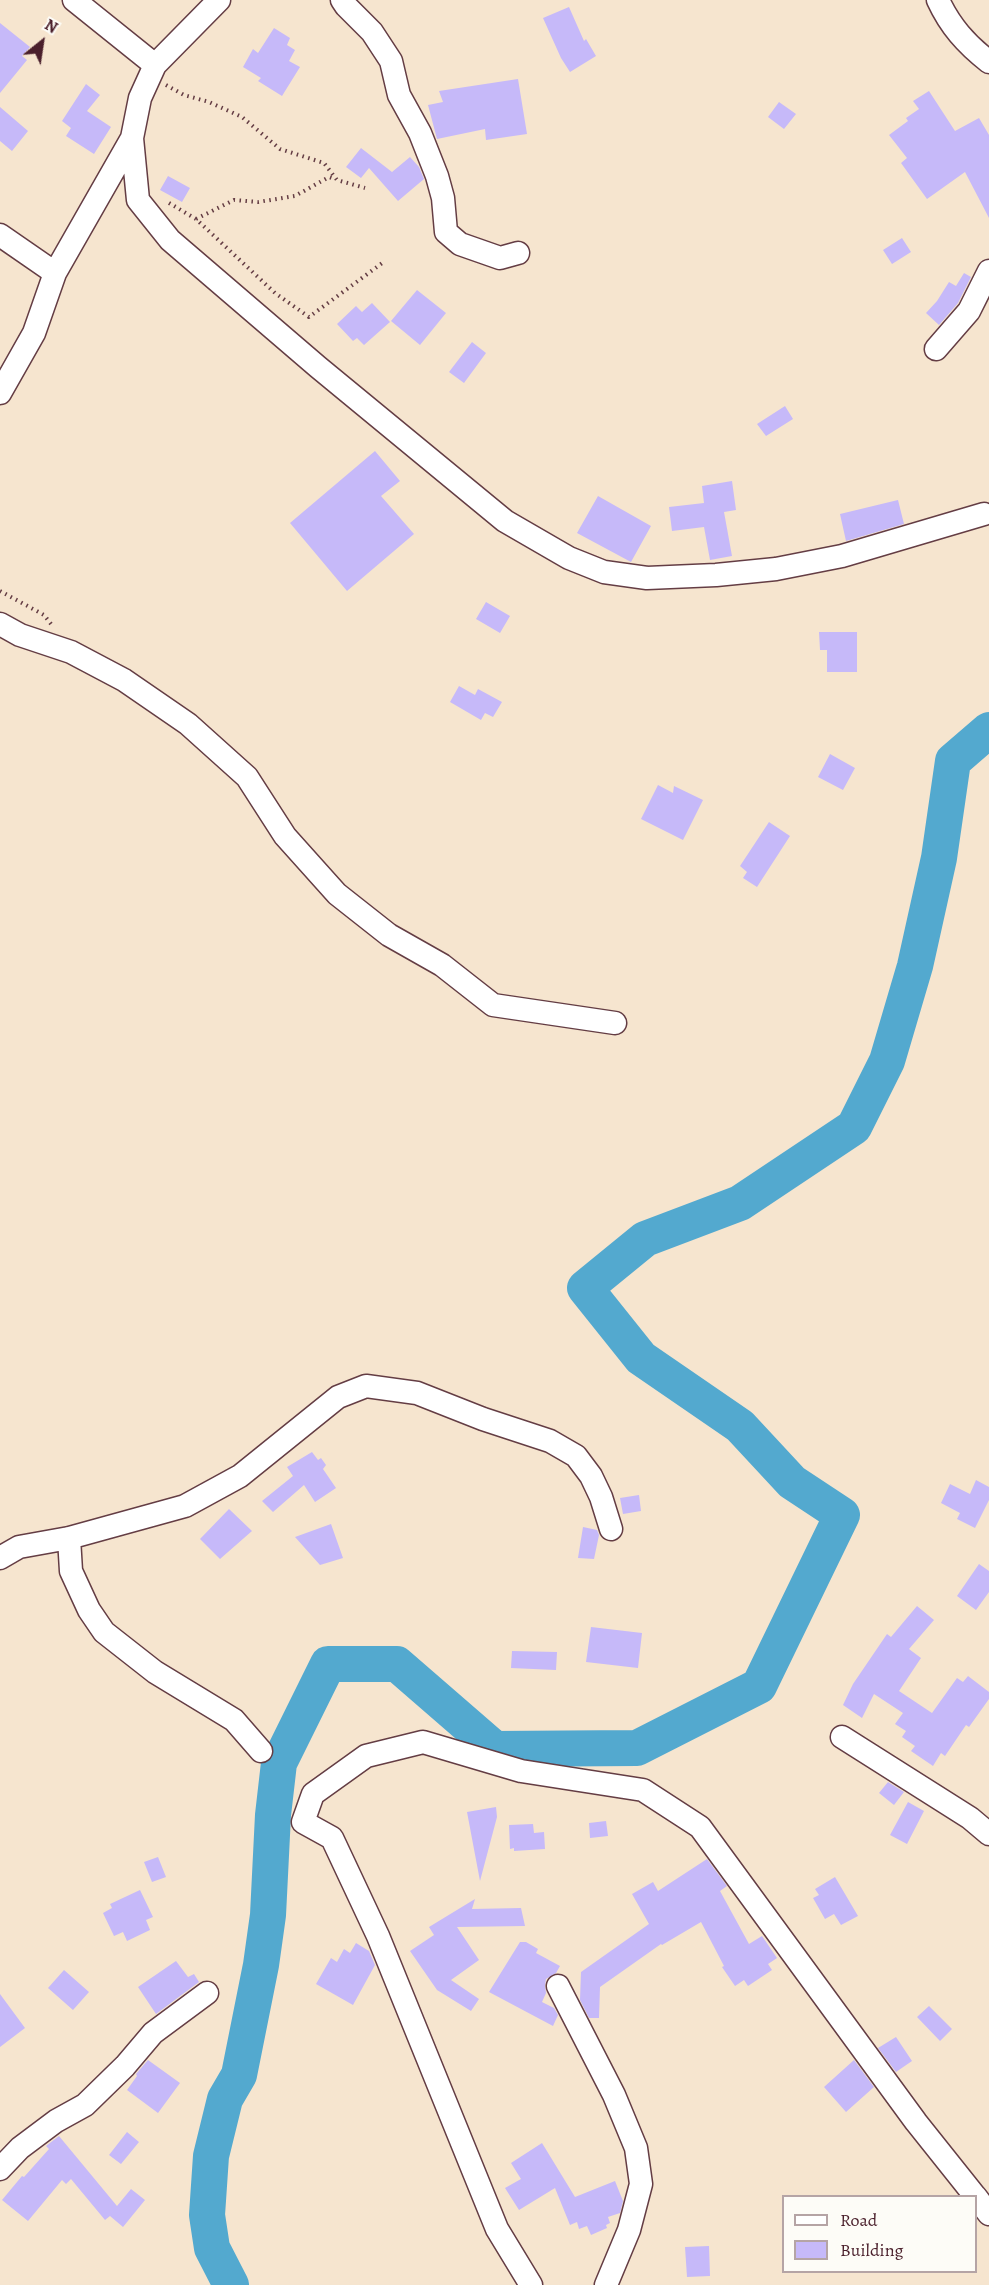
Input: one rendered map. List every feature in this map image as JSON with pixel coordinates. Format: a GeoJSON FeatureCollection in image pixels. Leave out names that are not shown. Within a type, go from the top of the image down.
{"type":"FeatureCollection","features":[{"type":"Feature","properties":{"kind":"street"},"geometry":{"type":"LineString","coordinates":[[74,0],[152,71]]}},
{"type":"Feature","properties":{"kind":"street"},"geometry":{"type":"LineString","coordinates":[[219,0],[152,71],[140,98],[132,138],[138,200],[170,240],[452,480],[505,521],[569,558],[604,572],[647,578],[716,575],[776,569],[842,556],[984,514]]}},
{"type":"Feature","properties":{"kind":"street"},"geometry":{"type":"LineString","coordinates":[[342,0],[345,6],[372,32],[391,61],[399,95],[420,133],[437,176],[443,198],[446,232],[460,244],[500,258],[518,253]]}},
{"type":"Feature","properties":{"kind":"street"},"geometry":{"type":"LineString","coordinates":[[938,0],[947,21],[989,62]]}},
{"type":"Feature","properties":{"kind":"street"},"geometry":{"type":"LineString","coordinates":[[0,393],[34,333],[55,273],[132,138]]}},
{"type":"Feature","properties":{"kind":"street"},"geometry":{"type":"LineString","coordinates":[[0,236],[55,273]]}},
{"type":"Feature","properties":{"kind":"street"},"geometry":{"type":"LineString","coordinates":[[936,349],[969,311],[989,271]]}},
{"type":"Feature","properties":{"kind":"street"},"geometry":{"type":"LineString","coordinates":[[0,624],[20,634],[70,652],[124,680],[188,724],[247,777],[285,836],[337,894],[389,935],[442,965],[493,1005],[615,1023]]}},
{"type":"Feature","properties":{"kind":"street"},"geometry":{"type":"LineString","coordinates":[[0,1558],[19,1547],[69,1538],[185,1506],[240,1476],[338,1396],[366,1386],[417,1393],[483,1419],[550,1441],[576,1456],[591,1476],[611,1528]]}},
{"type":"Feature","properties":{"kind":"street"},"geometry":{"type":"LineString","coordinates":[[69,1538],[71,1570],[88,1610],[104,1632],[155,1672],[234,1720],[261,1752]]}},
{"type":"Feature","properties":{"kind":"street"},"geometry":{"type":"LineString","coordinates":[[842,1737],[970,1818],[989,1834]]}},
{"type":"Feature","properties":{"kind":"street"},"geometry":{"type":"LineString","coordinates":[[531,2285],[497,2229],[378,1936],[332,1838],[303,1822],[313,1794],[366,1756],[423,1742],[521,1771],[644,1790],[700,1827],[916,2122],[973,2195]]}},
{"type":"Feature","properties":{"kind":"street"},"geometry":{"type":"LineString","coordinates":[[558,1986],[614,2095],[636,2148],[641,2184],[629,2230],[606,2285]]}},
{"type":"Feature","properties":{"kind":"street"},"geometry":{"type":"LineString","coordinates":[[0,2169],[20,2148],[56,2121],[85,2104],[125,2066],[153,2033],[207,1993]]}},
{"type":"Feature","properties":{"kind":"street"},"geometry":{"type":"LineString","coordinates":[[977,2199],[989,2214]]}},
{"type":"Feature","properties":{"kind":"path"},"geometry":{"type":"LineString","coordinates":[[152,71],[184,95],[216,105],[242,117],[280,149],[324,163],[337,180]]}},
{"type":"Feature","properties":{"kind":"path"},"geometry":{"type":"LineString","coordinates":[[196,219],[228,202],[278,200],[305,192],[328,177],[365,188]]}},
{"type":"Feature","properties":{"kind":"path"},"geometry":{"type":"LineString","coordinates":[[138,200],[147,195],[155,196],[196,219],[275,293],[309,317],[385,261]]}},
{"type":"Feature","properties":{"kind":"building"},"geometry":{"type":"Polygon","coordinates":[[[569,7],[584,41],[586,39],[596,56],[570,72],[543,18],[569,7]]]}},
{"type":"Feature","properties":{"kind":"building"},"geometry":{"type":"Polygon","coordinates":[[[0,23],[30,47],[22,56],[27,60],[0,93],[0,23]]]}},
{"type":"Feature","properties":{"kind":"building"},"geometry":{"type":"Polygon","coordinates":[[[274,28],[290,38],[287,45],[295,50],[289,61],[300,67],[282,96],[258,81],[261,78],[243,67],[253,49],[258,53],[274,28]]]}},
{"type":"Feature","properties":{"kind":"building"},"geometry":{"type":"Polygon","coordinates":[[[518,79],[527,134],[486,140],[485,129],[437,139],[428,105],[443,102],[439,91],[518,79]]]}},
{"type":"Feature","properties":{"kind":"building"},"geometry":{"type":"Polygon","coordinates":[[[86,84],[100,95],[87,111],[111,127],[94,154],[66,136],[71,128],[62,121],[86,84]]]}},
{"type":"Feature","properties":{"kind":"building"},"geometry":{"type":"Polygon","coordinates":[[[929,91],[955,131],[979,118],[989,135],[989,218],[965,172],[927,199],[901,163],[907,158],[889,135],[908,121],[906,118],[919,109],[913,101],[929,91]]]}},
{"type":"Feature","properties":{"kind":"building"},"geometry":{"type":"Polygon","coordinates":[[[779,102],[796,114],[784,129],[768,117],[779,102]]]}},
{"type":"Feature","properties":{"kind":"building"},"geometry":{"type":"Polygon","coordinates":[[[0,107],[28,131],[12,151],[0,141],[0,107]]]}},
{"type":"Feature","properties":{"kind":"building"},"geometry":{"type":"Polygon","coordinates":[[[361,148],[392,172],[410,157],[419,167],[424,179],[398,201],[369,168],[361,178],[346,167],[361,148]]]}},
{"type":"Feature","properties":{"kind":"building"},"geometry":{"type":"Polygon","coordinates":[[[168,176],[190,188],[182,202],[160,190],[168,176]]]}},
{"type":"Feature","properties":{"kind":"building"},"geometry":{"type":"Polygon","coordinates":[[[902,238],[911,252],[892,264],[883,250],[902,238]]]}},
{"type":"Feature","properties":{"kind":"building"},"geometry":{"type":"Polygon","coordinates":[[[964,273],[971,277],[958,303],[939,325],[926,313],[949,282],[956,286],[964,273]]]}},
{"type":"Feature","properties":{"kind":"building"},"geometry":{"type":"Polygon","coordinates":[[[417,290],[446,313],[420,345],[391,321],[417,290]]]}},
{"type":"Feature","properties":{"kind":"building"},"geometry":{"type":"Polygon","coordinates":[[[372,303],[390,322],[364,345],[357,338],[353,341],[337,324],[356,306],[362,312],[372,303]]]}},
{"type":"Feature","properties":{"kind":"building"},"geometry":{"type":"Polygon","coordinates":[[[472,342],[486,353],[464,383],[449,372],[472,342]]]}},
{"type":"Feature","properties":{"kind":"building"},"geometry":{"type":"Polygon","coordinates":[[[785,406],[793,419],[766,436],[757,424],[785,406]]]}},
{"type":"Feature","properties":{"kind":"building"},"geometry":{"type":"Polygon","coordinates":[[[375,451],[400,481],[381,496],[414,534],[347,591],[290,523],[375,451]]]}},
{"type":"Feature","properties":{"kind":"building"},"geometry":{"type":"Polygon","coordinates":[[[732,481],[736,510],[724,512],[732,556],[710,560],[704,527],[672,531],[669,507],[704,503],[702,486],[732,481]]]}},
{"type":"Feature","properties":{"kind":"building"},"geometry":{"type":"Polygon","coordinates":[[[598,496],[651,526],[631,562],[577,533],[598,496]]]}},
{"type":"Feature","properties":{"kind":"building"},"geometry":{"type":"Polygon","coordinates":[[[898,500],[904,524],[846,541],[840,514],[898,500]]]}},
{"type":"Feature","properties":{"kind":"building"},"geometry":{"type":"Polygon","coordinates":[[[486,602],[510,616],[500,633],[476,619],[486,602]]]}},
{"type":"Feature","properties":{"kind":"building"},"geometry":{"type":"Polygon","coordinates":[[[819,632],[857,632],[857,672],[827,672],[827,650],[820,650],[819,632]]]}},
{"type":"Feature","properties":{"kind":"building"},"geometry":{"type":"Polygon","coordinates":[[[459,686],[475,695],[478,689],[502,702],[493,717],[485,713],[481,720],[450,702],[459,686]]]}},
{"type":"Feature","properties":{"kind":"building"},"geometry":{"type":"Polygon","coordinates":[[[830,754],[855,768],[843,790],[818,777],[830,754]]]}},
{"type":"Feature","properties":{"kind":"building"},"geometry":{"type":"Polygon","coordinates":[[[658,785],[673,793],[674,786],[703,800],[683,840],[641,819],[658,785]]]}},
{"type":"Feature","properties":{"kind":"building"},"geometry":{"type":"Polygon","coordinates":[[[769,822],[790,836],[757,887],[743,878],[747,872],[740,866],[769,822]]]}},
{"type":"Feature","properties":{"kind":"building"},"geometry":{"type":"Polygon","coordinates":[[[312,1452],[326,1465],[323,1469],[336,1488],[315,1502],[304,1485],[273,1512],[262,1501],[293,1476],[287,1467],[312,1452]]]}},
{"type":"Feature","properties":{"kind":"building"},"geometry":{"type":"Polygon","coordinates":[[[976,1480],[989,1487],[989,1500],[975,1528],[957,1519],[960,1513],[941,1503],[950,1484],[970,1494],[976,1480]]]}},
{"type":"Feature","properties":{"kind":"building"},"geometry":{"type":"Polygon","coordinates":[[[639,1495],[641,1511],[623,1514],[620,1498],[639,1495]]]}},
{"type":"Feature","properties":{"kind":"building"},"geometry":{"type":"Polygon","coordinates":[[[229,1509],[252,1531],[220,1559],[200,1539],[229,1509]]]}},
{"type":"Feature","properties":{"kind":"building"},"geometry":{"type":"Polygon","coordinates":[[[331,1524],[343,1558],[320,1565],[295,1537],[331,1524]]]}},
{"type":"Feature","properties":{"kind":"building"},"geometry":{"type":"Polygon","coordinates":[[[583,1527],[597,1530],[599,1535],[594,1559],[578,1558],[583,1527]]]}},
{"type":"Feature","properties":{"kind":"building"},"geometry":{"type":"Polygon","coordinates":[[[979,1564],[989,1571],[989,1592],[976,1610],[957,1596],[979,1564]]]}},
{"type":"Feature","properties":{"kind":"building"},"geometry":{"type":"Polygon","coordinates":[[[917,1606],[934,1620],[909,1649],[921,1658],[899,1691],[932,1713],[957,1678],[963,1682],[968,1676],[989,1692],[989,1699],[969,1727],[966,1725],[945,1756],[941,1753],[933,1766],[911,1751],[915,1746],[902,1737],[906,1731],[895,1724],[903,1713],[874,1694],[862,1718],[843,1705],[853,1684],[887,1634],[891,1637],[917,1606]]]}},
{"type":"Feature","properties":{"kind":"building"},"geometry":{"type":"Polygon","coordinates":[[[591,1627],[642,1633],[638,1668],[586,1662],[591,1627]]]}},
{"type":"Feature","properties":{"kind":"building"},"geometry":{"type":"Polygon","coordinates":[[[512,1651],[557,1652],[556,1670],[511,1668],[512,1651]]]}},
{"type":"Feature","properties":{"kind":"building"},"geometry":{"type":"Polygon","coordinates":[[[888,1782],[904,1792],[894,1805],[879,1793],[888,1782]]]}},
{"type":"Feature","properties":{"kind":"building"},"geometry":{"type":"Polygon","coordinates":[[[908,1802],[924,1811],[907,1844],[890,1835],[908,1802]]]}},
{"type":"Feature","properties":{"kind":"building"},"geometry":{"type":"Polygon","coordinates":[[[496,1807],[497,1817],[480,1881],[467,1812],[496,1807]]]}},
{"type":"Feature","properties":{"kind":"building"},"geometry":{"type":"Polygon","coordinates":[[[606,1821],[608,1836],[590,1838],[589,1823],[606,1821]]]}},
{"type":"Feature","properties":{"kind":"building"},"geometry":{"type":"Polygon","coordinates":[[[533,1824],[534,1833],[544,1832],[545,1849],[514,1851],[514,1848],[510,1849],[509,1825],[533,1824]]]}},
{"type":"Feature","properties":{"kind":"building"},"geometry":{"type":"Polygon","coordinates":[[[158,1857],[166,1877],[152,1882],[144,1862],[158,1857]]]}},
{"type":"Feature","properties":{"kind":"building"},"geometry":{"type":"Polygon","coordinates":[[[707,1859],[727,1886],[720,1891],[749,1944],[762,1936],[777,1958],[768,1964],[772,1970],[748,1986],[744,1980],[735,1986],[722,1967],[724,1966],[701,1922],[661,1944],[600,1987],[599,2018],[589,2018],[580,2000],[581,1972],[649,1924],[632,1894],[653,1882],[658,1891],[707,1859]]]}},
{"type":"Feature","properties":{"kind":"building"},"geometry":{"type":"Polygon","coordinates":[[[835,1877],[858,1916],[841,1925],[834,1914],[825,1919],[813,1898],[819,1895],[815,1889],[835,1877]]]}},
{"type":"Feature","properties":{"kind":"building"},"geometry":{"type":"Polygon","coordinates":[[[140,1890],[153,1917],[146,1920],[150,1930],[127,1941],[123,1932],[114,1936],[103,1913],[112,1908],[110,1904],[140,1890]]]}},
{"type":"Feature","properties":{"kind":"building"},"geometry":{"type":"Polygon","coordinates":[[[475,1899],[472,1909],[521,1908],[525,1926],[457,1927],[479,1960],[451,1980],[479,1999],[471,2011],[437,1990],[410,1951],[434,1935],[429,1927],[475,1899]]]}},
{"type":"Feature","properties":{"kind":"building"},"geometry":{"type":"Polygon","coordinates":[[[520,1942],[526,1942],[538,1949],[536,1953],[560,1966],[556,1973],[546,1979],[546,1993],[542,2002],[554,2008],[558,2015],[553,2026],[489,1992],[520,1942]]]}},
{"type":"Feature","properties":{"kind":"building"},"geometry":{"type":"Polygon","coordinates":[[[356,1943],[369,1951],[375,1965],[353,2005],[316,1984],[331,1958],[337,1962],[344,1949],[350,1953],[356,1943]]]}},
{"type":"Feature","properties":{"kind":"building"},"geometry":{"type":"Polygon","coordinates":[[[176,1961],[188,1977],[194,1974],[199,1982],[156,2014],[138,1987],[176,1961]]]}},
{"type":"Feature","properties":{"kind":"building"},"geometry":{"type":"Polygon","coordinates":[[[64,1970],[89,1992],[73,2010],[48,1988],[64,1970]]]}},
{"type":"Feature","properties":{"kind":"building"},"geometry":{"type":"Polygon","coordinates":[[[0,1994],[25,2028],[0,2047],[0,1994]]]}},
{"type":"Feature","properties":{"kind":"building"},"geometry":{"type":"Polygon","coordinates":[[[929,2006],[952,2029],[940,2041],[917,2017],[929,2006]]]}},
{"type":"Feature","properties":{"kind":"building"},"geometry":{"type":"Polygon","coordinates":[[[896,2037],[912,2061],[896,2072],[878,2048],[896,2037]]]}},
{"type":"Feature","properties":{"kind":"building"},"geometry":{"type":"Polygon","coordinates":[[[148,2060],[180,2083],[158,2113],[127,2090],[137,2076],[136,2074],[148,2060]]]}},
{"type":"Feature","properties":{"kind":"building"},"geometry":{"type":"Polygon","coordinates":[[[854,2060],[874,2087],[846,2112],[824,2087],[854,2060]]]}},
{"type":"Feature","properties":{"kind":"building"},"geometry":{"type":"Polygon","coordinates":[[[127,2132],[139,2142],[121,2164],[109,2155],[127,2132]]]}},
{"type":"Feature","properties":{"kind":"building"},"geometry":{"type":"Polygon","coordinates":[[[59,2136],[117,2206],[131,2189],[145,2200],[123,2227],[110,2216],[105,2220],[71,2179],[66,2184],[62,2180],[28,2221],[2,2200],[49,2149],[46,2146],[59,2136]]]}},
{"type":"Feature","properties":{"kind":"building"},"geometry":{"type":"Polygon","coordinates":[[[542,2143],[575,2197],[615,2181],[623,2201],[620,2213],[608,2217],[610,2223],[606,2225],[607,2228],[591,2235],[587,2226],[579,2229],[577,2222],[570,2225],[555,2188],[519,2210],[505,2188],[521,2179],[511,2163],[542,2143]]]}},
{"type":"Feature","properties":{"kind":"building"},"geometry":{"type":"Polygon","coordinates":[[[709,2246],[710,2276],[687,2277],[685,2247],[709,2246]]]}},
{"type":"Feature","properties":{"kind":"waterway"},"geometry":{"type":"LineString","coordinates":[[231,2285],[212,2248],[207,2215],[211,2156],[225,2099],[239,2075],[261,1965],[268,1915],[273,1815],[279,1763],[328,1664],[397,1664],[495,1749],[637,1748],[759,1686],[842,1515],[792,1482],[740,1426],[641,1358],[585,1288],[645,1239],[740,1203],[854,1127],[887,1061],[915,966],[939,858],[953,761],[989,730]]}}]}
